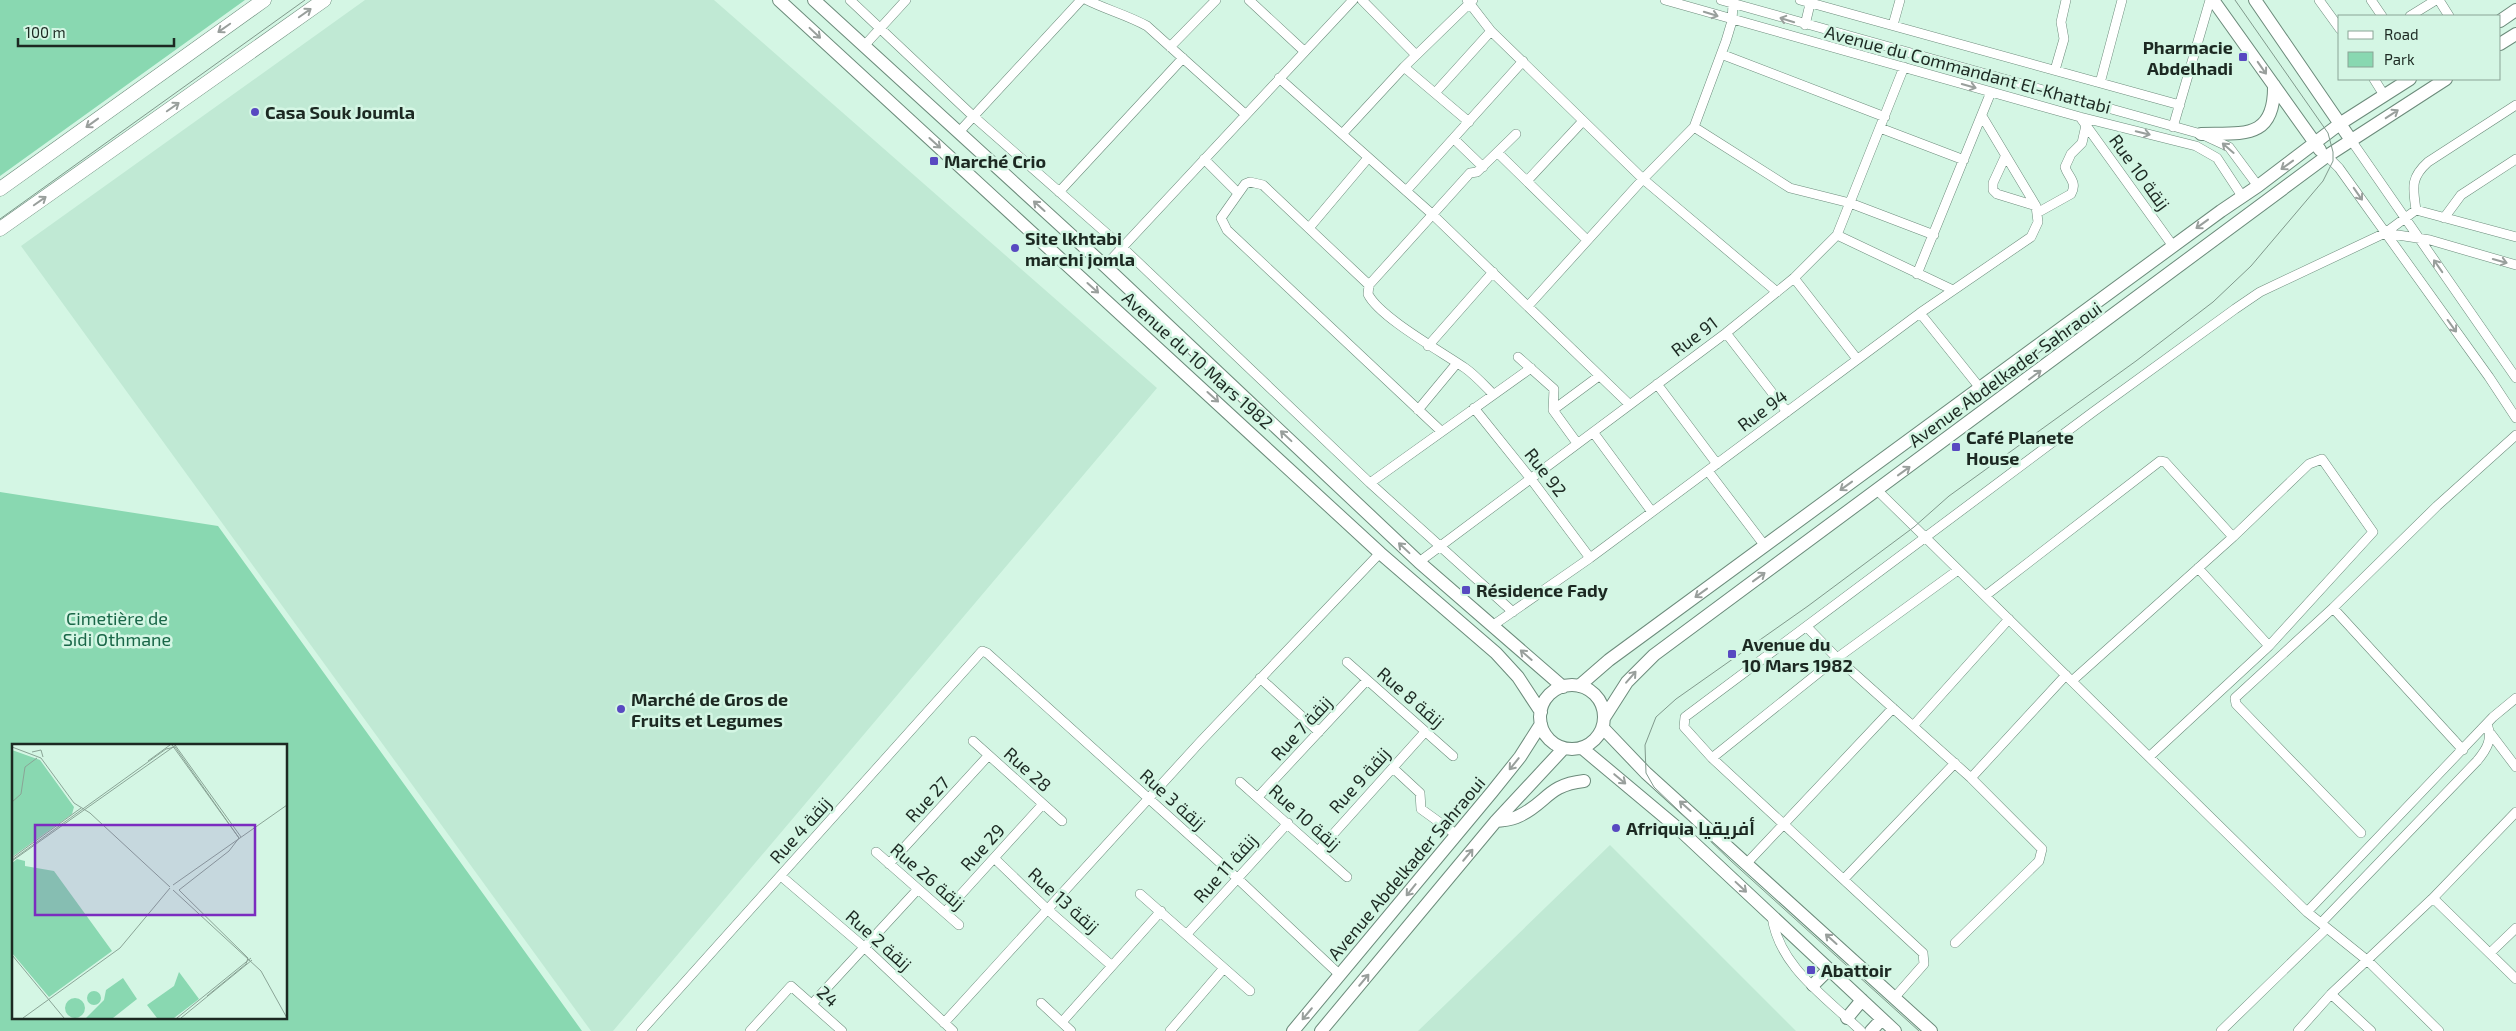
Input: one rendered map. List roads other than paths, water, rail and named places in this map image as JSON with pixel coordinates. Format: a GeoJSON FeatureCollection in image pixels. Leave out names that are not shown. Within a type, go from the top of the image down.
{"type":"FeatureCollection","features":[{"type":"Feature","properties":{"kind":"main road"},"geometry":{"type":"LineString","coordinates":[[0,189],[264,0]]}},
{"type":"Feature","properties":{"kind":"main road"},"geometry":{"type":"LineString","coordinates":[[0,229],[324,0]]}},
{"type":"Feature","properties":{"kind":"main road","name":"Avenue du 10 Mars 1982"},"geometry":{"type":"LineString","coordinates":[[779,0],[1380,553],[1496,653],[1518,677],[1541,718]]}},
{"type":"Feature","properties":{"kind":"main road","name":"Avenue du 10 Mars 1982"},"geometry":{"type":"LineString","coordinates":[[814,0],[1105,266],[1418,562],[1563,687]]}},
{"type":"Feature","properties":{"kind":"main road"},"geometry":{"type":"LineString","coordinates":[[2212,0],[2315,144],[2327,156]]}},
{"type":"Feature","properties":{"kind":"main road"},"geometry":{"type":"LineString","coordinates":[[2255,0],[2351,140]]}},
{"type":"Feature","properties":{"kind":"main road"},"geometry":{"type":"LineString","coordinates":[[2501,19],[2516,10]]}},
{"type":"Feature","properties":{"kind":"main road"},"geometry":{"type":"LineString","coordinates":[[2501,43],[2516,34]]}},
{"type":"Feature","properties":{"kind":"main road","name":"Avenue Abdelkader Sahraoui"},"geometry":{"type":"LineString","coordinates":[[1579,686],[1609,660],[2173,246],[2258,186],[2341,123],[2408,80]]}},
{"type":"Feature","properties":{"kind":"main road","name":"Avenue Abdelkader Sahraoui"},"geometry":{"type":"LineString","coordinates":[[1603,723],[1626,682],[1648,660],[2327,156],[2444,80]]}},
{"type":"Feature","properties":{"kind":"main road"},"geometry":{"type":"LineString","coordinates":[[2201,134],[2244,132],[2263,125],[2272,112],[2274,86]]}},
{"type":"Feature","properties":{"kind":"main road"},"geometry":{"type":"LineString","coordinates":[[1579,686],[1589,690],[1598,698],[1602,706],[1603,723],[1591,743],[1582,748],[1564,748],[1549,739],[1541,718],[1548,696],[1563,687],[1579,686]]}},
{"type":"Feature","properties":{"kind":"main road","name":"Avenue Abdelkader Sahraoui"},"geometry":{"type":"LineString","coordinates":[[1292,1031],[1520,757],[1541,718]]}},
{"type":"Feature","properties":{"kind":"main road"},"geometry":{"type":"LineString","coordinates":[[1603,723],[1646,773],[1932,1031]]}},
{"type":"Feature","properties":{"kind":"main road"},"geometry":{"type":"LineString","coordinates":[[1321,1031],[1496,821],[1564,748]]}},
{"type":"Feature","properties":{"kind":"main road"},"geometry":{"type":"LineString","coordinates":[[1582,748],[1680,830],[1895,1031]]}},
{"type":"Feature","properties":{"kind":"main road"},"geometry":{"type":"LineString","coordinates":[[1496,821],[1512,819],[1523,814],[1557,787],[1584,781]]}},
{"type":"Feature","properties":{"kind":"main road"},"geometry":{"type":"LineString","coordinates":[[1813,985],[1829,969]]}},
{"type":"Feature","properties":{"kind":"main road"},"geometry":{"type":"LineString","coordinates":[[1847,1018],[1862,1000]]}},
{"type":"Feature","properties":{"kind":"main road"},"geometry":{"type":"LineString","coordinates":[[1871,1031],[1882,1019]]}},
{"type":"Feature","properties":{"kind":"street"},"geometry":{"type":"LineString","coordinates":[[850,0],[973,116],[1122,248],[1439,546],[1514,612]]}},
{"type":"Feature","properties":{"kind":"street"},"geometry":{"type":"LineString","coordinates":[[864,46],[906,0]]}},
{"type":"Feature","properties":{"kind":"street"},"geometry":{"type":"LineString","coordinates":[[959,132],[1081,0]]}},
{"type":"Feature","properties":{"kind":"street"},"geometry":{"type":"LineString","coordinates":[[1088,0],[1104,8],[1128,15],[1146,26],[1245,114]]}},
{"type":"Feature","properties":{"kind":"street"},"geometry":{"type":"LineString","coordinates":[[1170,47],[1216,0]]}},
{"type":"Feature","properties":{"kind":"street"},"geometry":{"type":"LineString","coordinates":[[1249,0],[1304,51]]}},
{"type":"Feature","properties":{"kind":"street"},"geometry":{"type":"LineString","coordinates":[[1105,266],[1353,0]]}},
{"type":"Feature","properties":{"kind":"street"},"geometry":{"type":"LineString","coordinates":[[1362,0],[1416,55]]}},
{"type":"Feature","properties":{"kind":"street","name":"Avenue du Commandant El-Khattabi"},"geometry":{"type":"LineString","coordinates":[[1664,0],[1732,21],[1992,92],[2083,121],[2196,146],[2210,152],[2222,164],[2242,196]]}},
{"type":"Feature","properties":{"kind":"street","name":"Avenue du Commandant El-Khattabi"},"geometry":{"type":"LineString","coordinates":[[1721,0],[1804,25],[2201,134],[2229,147],[2258,186]]}},
{"type":"Feature","properties":{"kind":"street"},"geometry":{"type":"LineString","coordinates":[[1800,0],[2180,105]]}},
{"type":"Feature","properties":{"kind":"street"},"geometry":{"type":"LineString","coordinates":[[1893,25],[1900,0]]}},
{"type":"Feature","properties":{"kind":"street"},"geometry":{"type":"LineString","coordinates":[[2055,70],[2064,39],[2060,22],[2066,0]]}},
{"type":"Feature","properties":{"kind":"street"},"geometry":{"type":"LineString","coordinates":[[2100,82],[2122,0]]}},
{"type":"Feature","properties":{"kind":"street"},"geometry":{"type":"LineString","coordinates":[[2173,127],[2212,0]]}},
{"type":"Feature","properties":{"kind":"street"},"geometry":{"type":"LineString","coordinates":[[2319,0],[2338,26]]}},
{"type":"Feature","properties":{"kind":"street"},"geometry":{"type":"LineString","coordinates":[[2371,0],[2381,15]]}},
{"type":"Feature","properties":{"kind":"street"},"geometry":{"type":"LineString","coordinates":[[2411,15],[2422,4],[2438,0],[2448,15]]}},
{"type":"Feature","properties":{"kind":"street"},"geometry":{"type":"LineString","coordinates":[[1343,133],[1404,67],[1470,1],[1491,31],[1643,179],[1778,292]]}},
{"type":"Feature","properties":{"kind":"street"},"geometry":{"type":"LineString","coordinates":[[1804,25],[1811,2]]}},
{"type":"Feature","properties":{"kind":"street"},"geometry":{"type":"LineString","coordinates":[[1529,305],[1643,179],[1694,127],[1732,21],[1733,4]]}},
{"type":"Feature","properties":{"kind":"street"},"geometry":{"type":"LineString","coordinates":[[1435,93],[1491,31]]}},
{"type":"Feature","properties":{"kind":"street"},"geometry":{"type":"LineString","coordinates":[[1721,54],[1884,117]]}},
{"type":"Feature","properties":{"kind":"street"},"geometry":{"type":"LineString","coordinates":[[1059,192],[1183,58]]}},
{"type":"Feature","properties":{"kind":"street"},"geometry":{"type":"LineString","coordinates":[[1406,191],[1522,61]]}},
{"type":"Feature","properties":{"kind":"street"},"geometry":{"type":"LineString","coordinates":[[1404,67],[1469,122]]}},
{"type":"Feature","properties":{"kind":"street","name":"Rue 91"},"geometry":{"type":"LineString","coordinates":[[1418,562],[1726,333],[1794,278],[1837,235],[1904,67]]}},
{"type":"Feature","properties":{"kind":"street"},"geometry":{"type":"LineString","coordinates":[[1279,78],[1432,214],[1529,305],[1629,404]]}},
{"type":"Feature","properties":{"kind":"street"},"geometry":{"type":"LineString","coordinates":[[2375,80],[2384,95]]}},
{"type":"Feature","properties":{"kind":"street"},"geometry":{"type":"LineString","coordinates":[[1917,274],[1992,92]]}},
{"type":"Feature","properties":{"kind":"street"},"geometry":{"type":"LineString","coordinates":[[2416,210],[2414,180],[2418,171],[2428,162],[2516,105]]}},
{"type":"Feature","properties":{"kind":"street"},"geometry":{"type":"LineString","coordinates":[[1982,116],[2037,210]]}},
{"type":"Feature","properties":{"kind":"street"},"geometry":{"type":"LineString","coordinates":[[1527,181],[1583,121]]}},
{"type":"Feature","properties":{"kind":"street"},"geometry":{"type":"LineString","coordinates":[[2005,157],[1993,183],[1993,190],[1997,194],[2037,210],[2071,194],[2074,189],[2074,182],[2065,167],[2066,162],[2082,143],[2083,121]]}},
{"type":"Feature","properties":{"kind":"street","name":"Rue 10 زنقة"},"geometry":{"type":"LineString","coordinates":[[2083,121],[2173,246]]}},
{"type":"Feature","properties":{"kind":"street"},"geometry":{"type":"LineString","coordinates":[[1694,127],[1777,182],[1790,188],[1850,203],[1934,235]]}},
{"type":"Feature","properties":{"kind":"street"},"geometry":{"type":"LineString","coordinates":[[1880,128],[1964,160]]}},
{"type":"Feature","properties":{"kind":"street"},"geometry":{"type":"LineString","coordinates":[[1493,394],[1456,363],[1428,346],[1371,300],[1368,294],[1369,285],[1432,214],[1470,173],[1477,172],[1483,167],[1516,134]]}},
{"type":"Feature","properties":{"kind":"street"},"geometry":{"type":"LineString","coordinates":[[1454,139],[1483,167]]}},
{"type":"Feature","properties":{"kind":"street"},"geometry":{"type":"LineString","coordinates":[[2351,140],[2516,378]]}},
{"type":"Feature","properties":{"kind":"street"},"geometry":{"type":"LineString","coordinates":[[1498,153],[1588,240]]}},
{"type":"Feature","properties":{"kind":"street"},"geometry":{"type":"LineString","coordinates":[[2327,156],[2340,168],[2489,377],[2516,418]]}},
{"type":"Feature","properties":{"kind":"street"},"geometry":{"type":"LineString","coordinates":[[1309,228],[1368,158]]}},
{"type":"Feature","properties":{"kind":"street"},"geometry":{"type":"LineString","coordinates":[[1204,159],[1238,193]]}},
{"type":"Feature","properties":{"kind":"street"},"geometry":{"type":"LineString","coordinates":[[2444,218],[2461,195],[2516,159]]}},
{"type":"Feature","properties":{"kind":"street"},"geometry":{"type":"LineString","coordinates":[[1369,285],[1263,185],[1250,182],[1238,193],[1221,218],[1227,230],[1441,431]]}},
{"type":"Feature","properties":{"kind":"street","name":"Rue 94"},"geometry":{"type":"LineString","coordinates":[[1492,626],[1590,558],[1920,312],[2031,237],[2038,222],[2037,210]]}},
{"type":"Feature","properties":{"kind":"street"},"geometry":{"type":"LineString","coordinates":[[2416,210],[2516,237]]}},
{"type":"Feature","properties":{"kind":"street"},"geometry":{"type":"LineString","coordinates":[[1895,997],[1924,964],[1923,953],[1712,758],[1684,727],[1684,716],[1807,627],[2093,412],[2260,292],[2385,233],[2416,210]]}},
{"type":"Feature","properties":{"kind":"street"},"geometry":{"type":"LineString","coordinates":[[2385,233],[2418,238],[2516,265]]}},
{"type":"Feature","properties":{"kind":"street"},"geometry":{"type":"LineString","coordinates":[[1837,235],[1954,290]]}},
{"type":"Feature","properties":{"kind":"street"},"geometry":{"type":"LineString","coordinates":[[1428,346],[1493,272]]}},
{"type":"Feature","properties":{"kind":"street"},"geometry":{"type":"LineString","coordinates":[[1794,278],[1857,360]]}},
{"type":"Feature","properties":{"kind":"street"},"geometry":{"type":"LineString","coordinates":[[1920,312],[1980,388]]}},
{"type":"Feature","properties":{"kind":"street"},"geometry":{"type":"LineString","coordinates":[[1726,333],[1787,412]]}},
{"type":"Feature","properties":{"kind":"street"},"geometry":{"type":"LineString","coordinates":[[1518,357],[1554,389],[1553,410],[1578,443]]}},
{"type":"Feature","properties":{"kind":"street"},"geometry":{"type":"LineString","coordinates":[[1418,410],[1456,363]]}},
{"type":"Feature","properties":{"kind":"street"},"geometry":{"type":"LineString","coordinates":[[1370,482],[1531,368]]}},
{"type":"Feature","properties":{"kind":"street"},"geometry":{"type":"LineString","coordinates":[[1553,410],[1600,376]]}},
{"type":"Feature","properties":{"kind":"street"},"geometry":{"type":"LineString","coordinates":[[1657,384],[1717,464]]}},
{"type":"Feature","properties":{"kind":"street","name":"Rue 92"},"geometry":{"type":"LineString","coordinates":[[1474,408],[1531,478],[1590,558]]}},
{"type":"Feature","properties":{"kind":"street"},"geometry":{"type":"LineString","coordinates":[[1593,432],[1652,512]]}},
{"type":"Feature","properties":{"kind":"street"},"geometry":{"type":"LineString","coordinates":[[2361,833],[2235,700],[2236,697],[2333,608],[2436,506],[2516,435]]}},
{"type":"Feature","properties":{"kind":"street"},"geometry":{"type":"LineString","coordinates":[[1971,778],[2070,678],[2233,537],[2309,464],[2322,459],[2373,532],[2269,646],[2149,756]]}},
{"type":"Feature","properties":{"kind":"street"},"geometry":{"type":"LineString","coordinates":[[1985,596],[2160,461],[2165,462],[2233,537]]}},
{"type":"Feature","properties":{"kind":"street"},"geometry":{"type":"LineString","coordinates":[[1708,471],[1765,546]]}},
{"type":"Feature","properties":{"kind":"street"},"geometry":{"type":"LineString","coordinates":[[1877,490],[2307,912],[2368,961],[2439,1031]]}},
{"type":"Feature","properties":{"kind":"street"},"geometry":{"type":"LineString","coordinates":[[944,1023],[1260,678],[1380,553]]}},
{"type":"Feature","properties":{"kind":"street"},"geometry":{"type":"LineString","coordinates":[[2198,568],[2269,646]]}},
{"type":"Feature","properties":{"kind":"street"},"geometry":{"type":"LineString","coordinates":[[1712,758],[1837,658],[1899,615],[1958,570]]}},
{"type":"Feature","properties":{"kind":"street"},"geometry":{"type":"LineString","coordinates":[[2333,608],[2463,750]]}},
{"type":"Feature","properties":{"kind":"street"},"geometry":{"type":"LineString","coordinates":[[1913,726],[2009,619]]}},
{"type":"Feature","properties":{"kind":"street"},"geometry":{"type":"LineString","coordinates":[[1807,627],[1837,658],[1971,778],[2040,846],[2043,852],[2039,862],[1955,942]]}},
{"type":"Feature","properties":{"kind":"street","name":"Rue 3 زنقة"},"geometry":{"type":"LineString","coordinates":[[982,651],[987,653],[1237,878],[1340,975]]}},
{"type":"Feature","properties":{"kind":"street","name":"Rue 4 زنقة"},"geometry":{"type":"LineString","coordinates":[[641,1031],[982,651]]}},
{"type":"Feature","properties":{"kind":"street","name":"Rue 8 زنقة"},"geometry":{"type":"LineString","coordinates":[[1347,662],[1453,756]]}},
{"type":"Feature","properties":{"kind":"street"},"geometry":{"type":"LineString","coordinates":[[1260,678],[1320,732]]}},
{"type":"Feature","properties":{"kind":"street","name":"Rue 7 زنقة"},"geometry":{"type":"LineString","coordinates":[[1258,797],[1367,680]]}},
{"type":"Feature","properties":{"kind":"street"},"geometry":{"type":"LineString","coordinates":[[2307,912],[2487,724],[2516,698]]}},
{"type":"Feature","properties":{"kind":"street"},"geometry":{"type":"LineString","coordinates":[[1747,863],[1893,708]]}},
{"type":"Feature","properties":{"kind":"street"},"geometry":{"type":"LineString","coordinates":[[2487,724],[2491,734],[2516,766]]}},
{"type":"Feature","properties":{"kind":"street","name":"Rue 9 زنقة"},"geometry":{"type":"LineString","coordinates":[[1318,851],[1426,732]]}},
{"type":"Feature","properties":{"kind":"street"},"geometry":{"type":"LineString","coordinates":[[2221,1031],[2324,925],[2477,761],[2487,747],[2491,734]]}},
{"type":"Feature","properties":{"kind":"street","name":"Rue 28"},"geometry":{"type":"LineString","coordinates":[[973,741],[1062,821]]}},
{"type":"Feature","properties":{"kind":"street","name":"Rue 27"},"geometry":{"type":"LineString","coordinates":[[889,864],[988,756]]}},
{"type":"Feature","properties":{"kind":"street"},"geometry":{"type":"LineString","coordinates":[[1844,879],[1955,763]]}},
{"type":"Feature","properties":{"kind":"street"},"geometry":{"type":"LineString","coordinates":[[1393,768],[1420,793],[1421,809],[1456,835]]}},
{"type":"Feature","properties":{"kind":"street","name":"Rue 10 زنقة"},"geometry":{"type":"LineString","coordinates":[[1240,782],[1347,877]]}},
{"type":"Feature","properties":{"kind":"street","name":"Rue 29"},"geometry":{"type":"LineString","coordinates":[[945,912],[1043,804]]}},
{"type":"Feature","properties":{"kind":"street"},"geometry":{"type":"LineString","coordinates":[[2298,1031],[2331,994],[2434,898],[2516,812]]}},
{"type":"Feature","properties":{"kind":"street","name":"Rue 11 زنقة"},"geometry":{"type":"LineString","coordinates":[[1188,934],[1288,823]]}},
{"type":"Feature","properties":{"kind":"street","name":"Rue 26 زنقة"},"geometry":{"type":"LineString","coordinates":[[876,852],[960,925]]}},
{"type":"Feature","properties":{"kind":"street","name":"Rue 13 زنقة"},"geometry":{"type":"LineString","coordinates":[[994,858],[1048,910],[1112,966]]}},
{"type":"Feature","properties":{"kind":"street","name":"Rue 2 زنقة"},"geometry":{"type":"LineString","coordinates":[[781,876],[864,947],[953,1031]]}},
{"type":"Feature","properties":{"kind":"street"},"geometry":{"type":"LineString","coordinates":[[812,1004],[918,889]]}},
{"type":"Feature","properties":{"kind":"street"},"geometry":{"type":"LineString","coordinates":[[1140,894],[1188,934],[1250,991]]}},
{"type":"Feature","properties":{"kind":"street"},"geometry":{"type":"LineString","coordinates":[[2434,898],[2516,979]]}},
{"type":"Feature","properties":{"kind":"street"},"geometry":{"type":"LineString","coordinates":[[1062,1022],[1161,911]]}},
{"type":"Feature","properties":{"kind":"street"},"geometry":{"type":"LineString","coordinates":[[1772,916],[1781,948],[1791,963],[1861,1031]]}},
{"type":"Feature","properties":{"kind":"street"},"geometry":{"type":"LineString","coordinates":[[2490,953],[2516,928]]}},
{"type":"Feature","properties":{"kind":"street"},"geometry":{"type":"LineString","coordinates":[[1170,1031],[1224,968]]}},
{"type":"Feature","properties":{"kind":"street","name":"24"},"geometry":{"type":"LineString","coordinates":[[750,1031],[791,986],[842,1031]]}},
{"type":"Feature","properties":{"kind":"street"},"geometry":{"type":"LineString","coordinates":[[2331,994],[2371,1031]]}},
{"type":"Feature","properties":{"kind":"street"},"geometry":{"type":"LineString","coordinates":[[1041,1003],[1072,1031]]}},
{"type":"Feature","properties":{"kind":"tram line"},"geometry":{"type":"LineString","coordinates":[[0,219],[305,0]]}},
{"type":"Feature","properties":{"kind":"tram line"},"geometry":{"type":"LineString","coordinates":[[1919,1031],[1731,861],[1654,787],[1646,773],[1645,745],[1656,717],[1676,699],[1808,606],[1914,527],[1949,496],[2136,361],[2213,302],[2251,266],[2323,181],[2333,161],[2333,152],[2328,133],[2235,0]]}},
{"type":"Feature","properties":{"kind":"place","name":"Pharmacie Abdelhadi"},"geometry":{"type":"Point","coordinates":[2243,57]}},
{"type":"Feature","properties":{"kind":"place","name":"Casa Souk Joumla"},"geometry":{"type":"Point","coordinates":[255,112]}},
{"type":"Feature","properties":{"kind":"place","name":"Marché Crio"},"geometry":{"type":"Point","coordinates":[934,161]}},
{"type":"Feature","properties":{"kind":"place","name":"Site lkhtabi marchi jomla"},"geometry":{"type":"Point","coordinates":[1015,248]}},
{"type":"Feature","properties":{"kind":"place","name":"Café Planete House"},"geometry":{"type":"Point","coordinates":[1956,447]}},
{"type":"Feature","properties":{"kind":"place","name":"Résidence Fady"},"geometry":{"type":"Point","coordinates":[1466,590]}},
{"type":"Feature","properties":{"kind":"place","name":"Avenue du 10 Mars 1982"},"geometry":{"type":"Point","coordinates":[1732,654]}},
{"type":"Feature","properties":{"kind":"place","name":"Marché de Gros de Fruits et Legumes"},"geometry":{"type":"Point","coordinates":[621,709]}},
{"type":"Feature","properties":{"kind":"place","name":"Afriquia أفريقيا"},"geometry":{"type":"Point","coordinates":[1616,828]}},
{"type":"Feature","properties":{"kind":"place","name":"Abattoir"},"geometry":{"type":"Point","coordinates":[1811,970]}},
{"type":"Feature","properties":{"kind":"park label","name":"Cimetière de Sidi Othmane"},"geometry":{"type":"Point","coordinates":[117,628]}}]}
